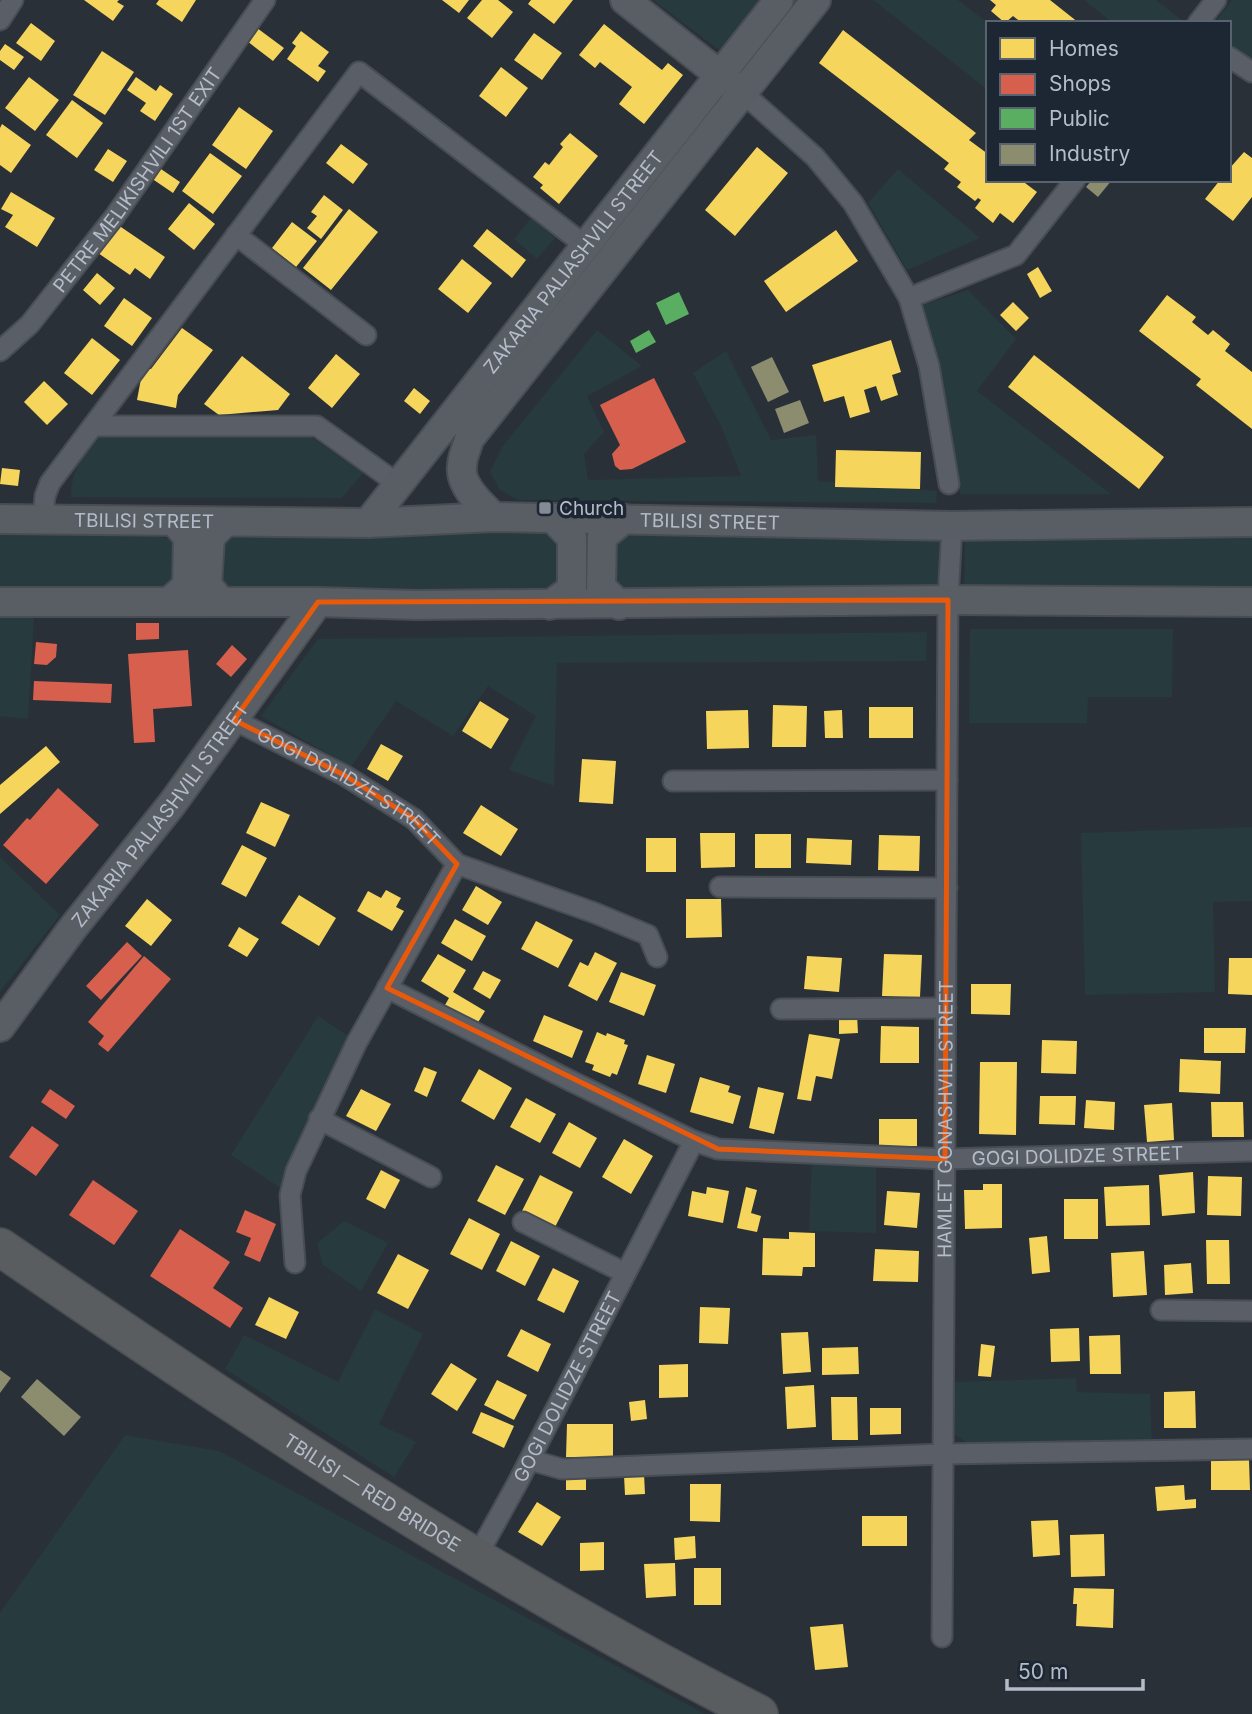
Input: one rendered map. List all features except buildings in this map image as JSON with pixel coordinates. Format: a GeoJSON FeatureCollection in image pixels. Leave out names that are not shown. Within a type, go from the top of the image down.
{"type":"FeatureCollection","features":[{"type":"Feature","properties":{"kind":"highway","name":"TBILISI — RED BRIDGE"},"geometry":{"type":"LineString","coordinates":[[0,1247],[133,1338],[477,1558],[671,1669],[759,1714]]}},
{"type":"Feature","properties":{"kind":"main road"},"geometry":{"type":"LineString","coordinates":[[625,0],[743,93]]}},
{"type":"Feature","properties":{"kind":"main road","name":"ZAKARIA PALIASHVILI STREET"},"geometry":{"type":"LineString","coordinates":[[368,523],[779,0]]}},
{"type":"Feature","properties":{"kind":"main road","name":"ZAKARIA PALIASHVILI STREET"},"geometry":{"type":"LineString","coordinates":[[494,517],[479,504],[461,469],[469,439],[816,0]]}},
{"type":"Feature","properties":{"kind":"main road","name":"TBILISI STREET"},"geometry":{"type":"LineString","coordinates":[[0,519],[368,523],[494,517],[952,526],[1252,522]]}},
{"type":"Feature","properties":{"kind":"main road"},"geometry":{"type":"LineString","coordinates":[[550,605],[572,589],[572,538],[554,518]]}},
{"type":"Feature","properties":{"kind":"main road"},"geometry":{"type":"LineString","coordinates":[[620,605],[601,587],[602,537],[624,519]]}},
{"type":"Feature","properties":{"kind":"main road"},"geometry":{"type":"LineString","coordinates":[[170,601],[187,586],[188,537],[175,522]]}},
{"type":"Feature","properties":{"kind":"main road"},"geometry":{"type":"LineString","coordinates":[[221,602],[207,585],[210,537],[225,522]]}},
{"type":"Feature","properties":{"kind":"main road"},"geometry":{"type":"LineString","coordinates":[[0,602],[318,602],[416,605],[948,600],[1252,602]]}},
{"type":"Feature","properties":{"kind":"main road","name":"ZAKARIA PALIASHVILI STREET"},"geometry":{"type":"LineString","coordinates":[[0,1027],[72,929],[172,804],[318,602]]}},
{"type":"Feature","properties":{"kind":"street"},"geometry":{"type":"LineString","coordinates":[[0,20],[13,0]]}},
{"type":"Feature","properties":{"kind":"street","name":"PETRE MELIKISHVILI 1ST EXIT"},"geometry":{"type":"LineString","coordinates":[[0,351],[30,324],[115,216],[264,0]]}},
{"type":"Feature","properties":{"kind":"street"},"geometry":{"type":"LineString","coordinates":[[1200,21],[1216,0]]}},
{"type":"Feature","properties":{"kind":"street"},"geometry":{"type":"LineString","coordinates":[[1231,58],[1252,72]]}},
{"type":"Feature","properties":{"kind":"street"},"geometry":{"type":"LineString","coordinates":[[43,520],[44,496],[50,483],[359,72],[586,246]]}},
{"type":"Feature","properties":{"kind":"street"},"geometry":{"type":"LineString","coordinates":[[743,93],[815,158],[853,203],[909,298],[929,366],[949,484]]}},
{"type":"Feature","properties":{"kind":"street"},"geometry":{"type":"LineString","coordinates":[[909,298],[1016,255],[1073,182]]}},
{"type":"Feature","properties":{"kind":"street"},"geometry":{"type":"LineString","coordinates":[[236,235],[366,335]]}},
{"type":"Feature","properties":{"kind":"street"},"geometry":{"type":"LineString","coordinates":[[93,426],[317,426],[398,484]]}},
{"type":"Feature","properties":{"kind":"street","name":"HAMLET GONASHVILI STREET"},"geometry":{"type":"LineString","coordinates":[[942,1637],[948,600],[952,526]]}},
{"type":"Feature","properties":{"kind":"street","name":"GOGI DOLIDZE STREET"},"geometry":{"type":"LineString","coordinates":[[234,720],[344,775],[414,819],[457,864],[595,913],[648,935],[657,957]]}},
{"type":"Feature","properties":{"kind":"street"},"geometry":{"type":"LineString","coordinates":[[673,781],[947,780]]}},
{"type":"Feature","properties":{"kind":"street","name":"GOGI DOLIDZE STREET"},"geometry":{"type":"LineString","coordinates":[[295,1263],[290,1195],[296,1171],[319,1119],[387,988],[457,864]]}},
{"type":"Feature","properties":{"kind":"street"},"geometry":{"type":"LineString","coordinates":[[720,887],[947,888]]}},
{"type":"Feature","properties":{"kind":"street","name":"GOGI DOLIDZE STREET"},"geometry":{"type":"LineString","coordinates":[[387,988],[694,1141],[718,1149],[945,1159],[1252,1151]]}},
{"type":"Feature","properties":{"kind":"street"},"geometry":{"type":"LineString","coordinates":[[781,1009],[946,1008]]}},
{"type":"Feature","properties":{"kind":"street"},"geometry":{"type":"LineString","coordinates":[[319,1119],[431,1177]]}},
{"type":"Feature","properties":{"kind":"street","name":"GOGI DOLIDZE STREET"},"geometry":{"type":"LineString","coordinates":[[477,1558],[694,1141]]}},
{"type":"Feature","properties":{"kind":"street"},"geometry":{"type":"LineString","coordinates":[[523,1222],[625,1273]]}},
{"type":"Feature","properties":{"kind":"street"},"geometry":{"type":"LineString","coordinates":[[1161,1310],[1252,1311]]}},
{"type":"Feature","properties":{"kind":"street"},"geometry":{"type":"LineString","coordinates":[[530,1460],[562,1469],[943,1454],[1252,1449]]}},
{"type":"Feature","properties":{"kind":"highlighted area"},"geometry":{"type":"Polygon","coordinates":[[[948,600],[945,1159],[718,1149],[387,988],[457,864],[414,819],[344,775],[234,720],[318,602],[948,600]]]}},
{"type":"Feature","properties":{"kind":"green space"},"geometry":{"type":"Polygon","coordinates":[[[653,0],[769,0],[731,49],[720,51],[653,0]]]}},
{"type":"Feature","properties":{"kind":"green space"},"geometry":{"type":"Polygon","coordinates":[[[873,0],[958,0],[986,21],[986,88],[873,0]]]}},
{"type":"Feature","properties":{"kind":"green space"},"geometry":{"type":"Polygon","coordinates":[[[1084,0],[1156,0],[1183,21],[1110,21],[1084,0]]]}},
{"type":"Feature","properties":{"kind":"green space"},"geometry":{"type":"Polygon","coordinates":[[[1232,0],[1252,0],[1252,67],[1231,53],[1231,21],[1216,21],[1232,0]]]}},
{"type":"Feature","properties":{"kind":"green space"},"geometry":{"type":"Polygon","coordinates":[[[898,169],[980,238],[907,270],[868,203],[898,169]]]}},
{"type":"Feature","properties":{"kind":"green space"},"geometry":{"type":"Polygon","coordinates":[[[531,218],[555,238],[537,259],[514,239],[531,218]]]}},
{"type":"Feature","properties":{"kind":"green space"},"geometry":{"type":"Polygon","coordinates":[[[968,290],[1016,339],[977,391],[1111,494],[960,494],[939,368],[920,306],[968,290]]]}},
{"type":"Feature","properties":{"kind":"green space"},"geometry":{"type":"Polygon","coordinates":[[[597,330],[642,366],[587,396],[604,432],[584,454],[588,480],[741,476],[721,426],[693,373],[726,351],[771,440],[816,435],[818,481],[937,491],[936,503],[518,500],[500,490],[490,472],[502,447],[597,330]]]}},
{"type":"Feature","properties":{"kind":"green space"},"geometry":{"type":"Polygon","coordinates":[[[104,430],[302,431],[363,473],[342,498],[71,497],[77,468],[85,453],[104,430]]]}},
{"type":"Feature","properties":{"kind":"green space"},"geometry":{"type":"Polygon","coordinates":[[[232,530],[550,533],[562,544],[562,585],[544,593],[230,594],[217,583],[219,538],[232,530]]]}},
{"type":"Feature","properties":{"kind":"green space"},"geometry":{"type":"Polygon","coordinates":[[[625,531],[941,536],[937,592],[624,593],[612,585],[614,541],[625,531]]]}},
{"type":"Feature","properties":{"kind":"green space"},"geometry":{"type":"Polygon","coordinates":[[[0,534],[159,536],[173,540],[180,552],[176,585],[167,593],[0,592],[0,534]]]}},
{"type":"Feature","properties":{"kind":"green space"},"geometry":{"type":"Polygon","coordinates":[[[965,536],[1252,537],[1252,592],[964,592],[965,536]]]}},
{"type":"Feature","properties":{"kind":"green space"},"geometry":{"type":"Polygon","coordinates":[[[0,618],[34,618],[28,719],[0,716],[0,618]]]}},
{"type":"Feature","properties":{"kind":"green space"},"geometry":{"type":"Polygon","coordinates":[[[970,629],[1173,629],[1172,697],[1088,697],[1087,723],[969,723],[970,629]]]}},
{"type":"Feature","properties":{"kind":"green space"},"geometry":{"type":"Polygon","coordinates":[[[927,632],[926,661],[557,663],[554,786],[509,770],[536,716],[488,686],[453,736],[396,701],[351,767],[261,716],[318,639],[927,632]]]}},
{"type":"Feature","properties":{"kind":"green space"},"geometry":{"type":"Polygon","coordinates":[[[1252,827],[1252,901],[1213,902],[1215,992],[1085,995],[1081,833],[1252,827]]]}},
{"type":"Feature","properties":{"kind":"green space"},"geometry":{"type":"Polygon","coordinates":[[[0,857],[60,915],[0,992],[0,857]]]}},
{"type":"Feature","properties":{"kind":"green space"},"geometry":{"type":"Polygon","coordinates":[[[318,1016],[353,1039],[282,1189],[231,1155],[318,1016]]]}},
{"type":"Feature","properties":{"kind":"green space"},"geometry":{"type":"Polygon","coordinates":[[[812,1160],[876,1163],[876,1233],[809,1231],[812,1160]]]}},
{"type":"Feature","properties":{"kind":"green space"},"geometry":{"type":"Polygon","coordinates":[[[344,1221],[388,1243],[361,1291],[323,1265],[317,1243],[344,1221]]]}},
{"type":"Feature","properties":{"kind":"green space"},"geometry":{"type":"Polygon","coordinates":[[[375,1309],[423,1334],[379,1424],[416,1442],[394,1477],[225,1369],[244,1335],[338,1382],[375,1309]]]}},
{"type":"Feature","properties":{"kind":"green space"},"geometry":{"type":"Polygon","coordinates":[[[1076,1378],[1077,1392],[1150,1394],[1152,1444],[970,1444],[955,1435],[953,1382],[1076,1378]]]}},
{"type":"Feature","properties":{"kind":"green space"},"geometry":{"type":"Polygon","coordinates":[[[125,1435],[219,1451],[705,1714],[0,1714],[0,1613],[125,1435]]]}},
{"type":"Feature","properties":{"kind":"place","name":"Church"},"geometry":{"type":"Point","coordinates":[545,508]}}]}
